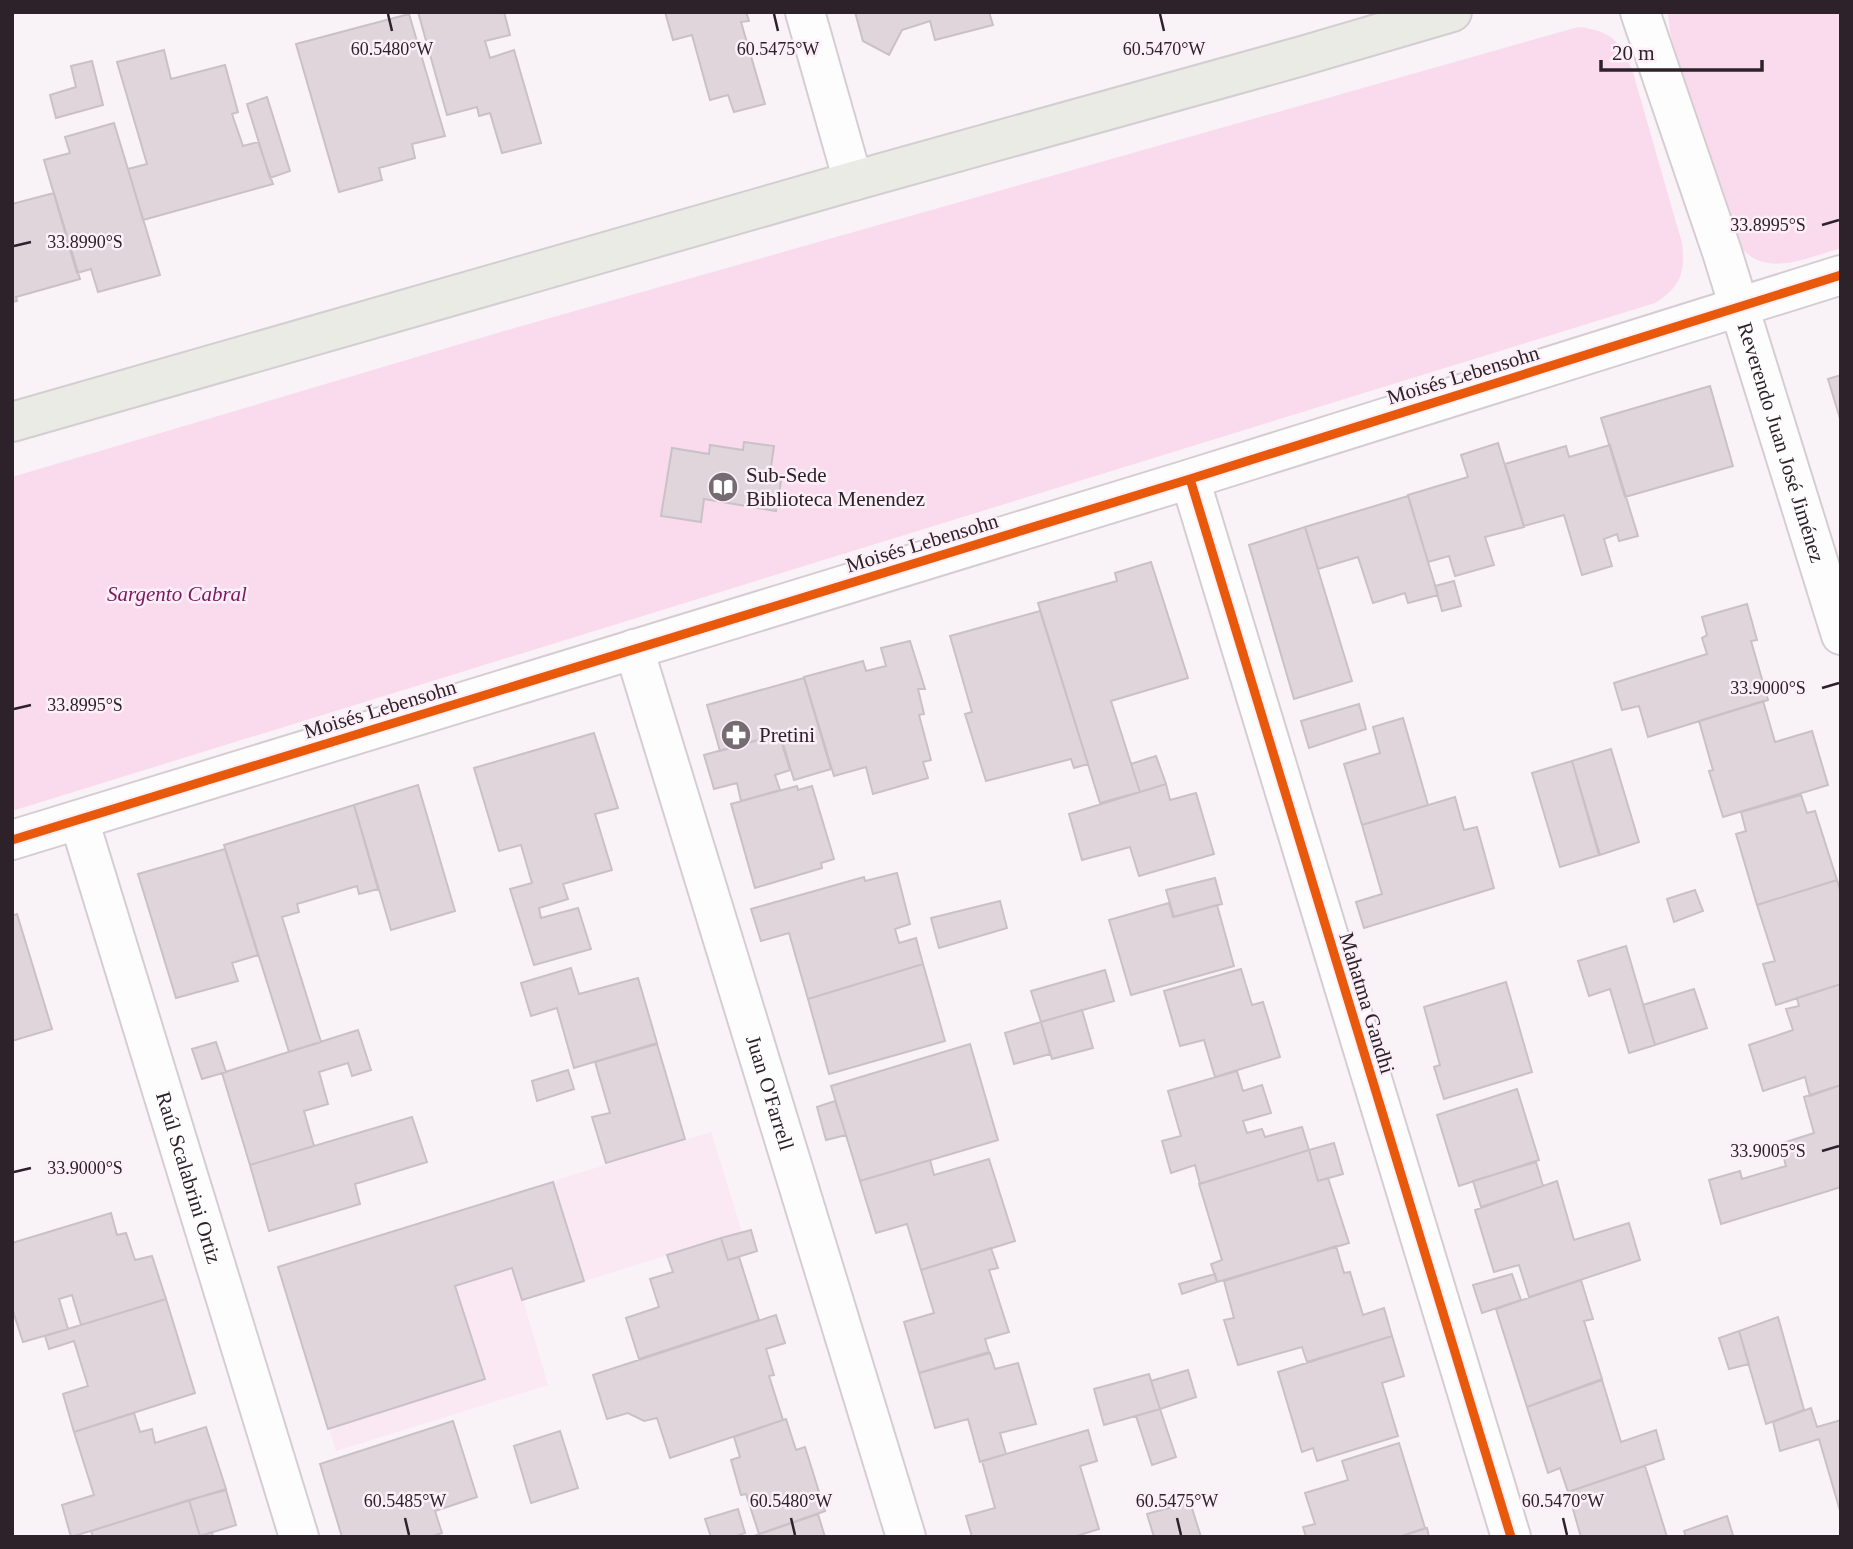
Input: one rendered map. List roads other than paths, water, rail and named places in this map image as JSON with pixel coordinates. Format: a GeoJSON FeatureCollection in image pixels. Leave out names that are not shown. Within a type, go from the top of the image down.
{"type":"FeatureCollection","features":[{"type":"Feature","properties":{"kind":"main road"},"geometry":{"type":"LineString","coordinates":[[12,422],[1452,12]]}},
{"type":"Feature","properties":{"kind":"street"},"geometry":{"type":"LineString","coordinates":[[804,12],[853,181]]}},
{"type":"Feature","properties":{"kind":"street","name":"Reverendo Juan José Jiménez"},"geometry":{"type":"LineString","coordinates":[[1640,12],[1718,239],[1841,635]]}},
{"type":"Feature","properties":{"kind":"street","name":"Moisés Lebensohn"},"geometry":{"type":"LineString","coordinates":[[12,840],[1191,479],[1841,275]]}},
{"type":"Feature","properties":{"kind":"street","name":"Mahatma Gandhi"},"geometry":{"type":"LineString","coordinates":[[1191,479],[1511,1537]]}},
{"type":"Feature","properties":{"kind":"street","name":"Juan O'Farrell"},"geometry":{"type":"LineString","coordinates":[[634,649],[906,1537]]}},
{"type":"Feature","properties":{"kind":"street","name":"Raúl Scalabrini Ortiz"},"geometry":{"type":"LineString","coordinates":[[79,820],[299,1537]]}},
{"type":"Feature","properties":{"kind":"place","name":"Sub-Sede Biblioteca Menendez"},"geometry":{"type":"Point","coordinates":[723,487]}},
{"type":"Feature","properties":{"kind":"place","name":"Pretini"},"geometry":{"type":"Point","coordinates":[736,735]}},
{"type":"Feature","properties":{"kind":"park label","name":"Sargento Cabral"},"geometry":{"type":"Point","coordinates":[177,594]}}]}
